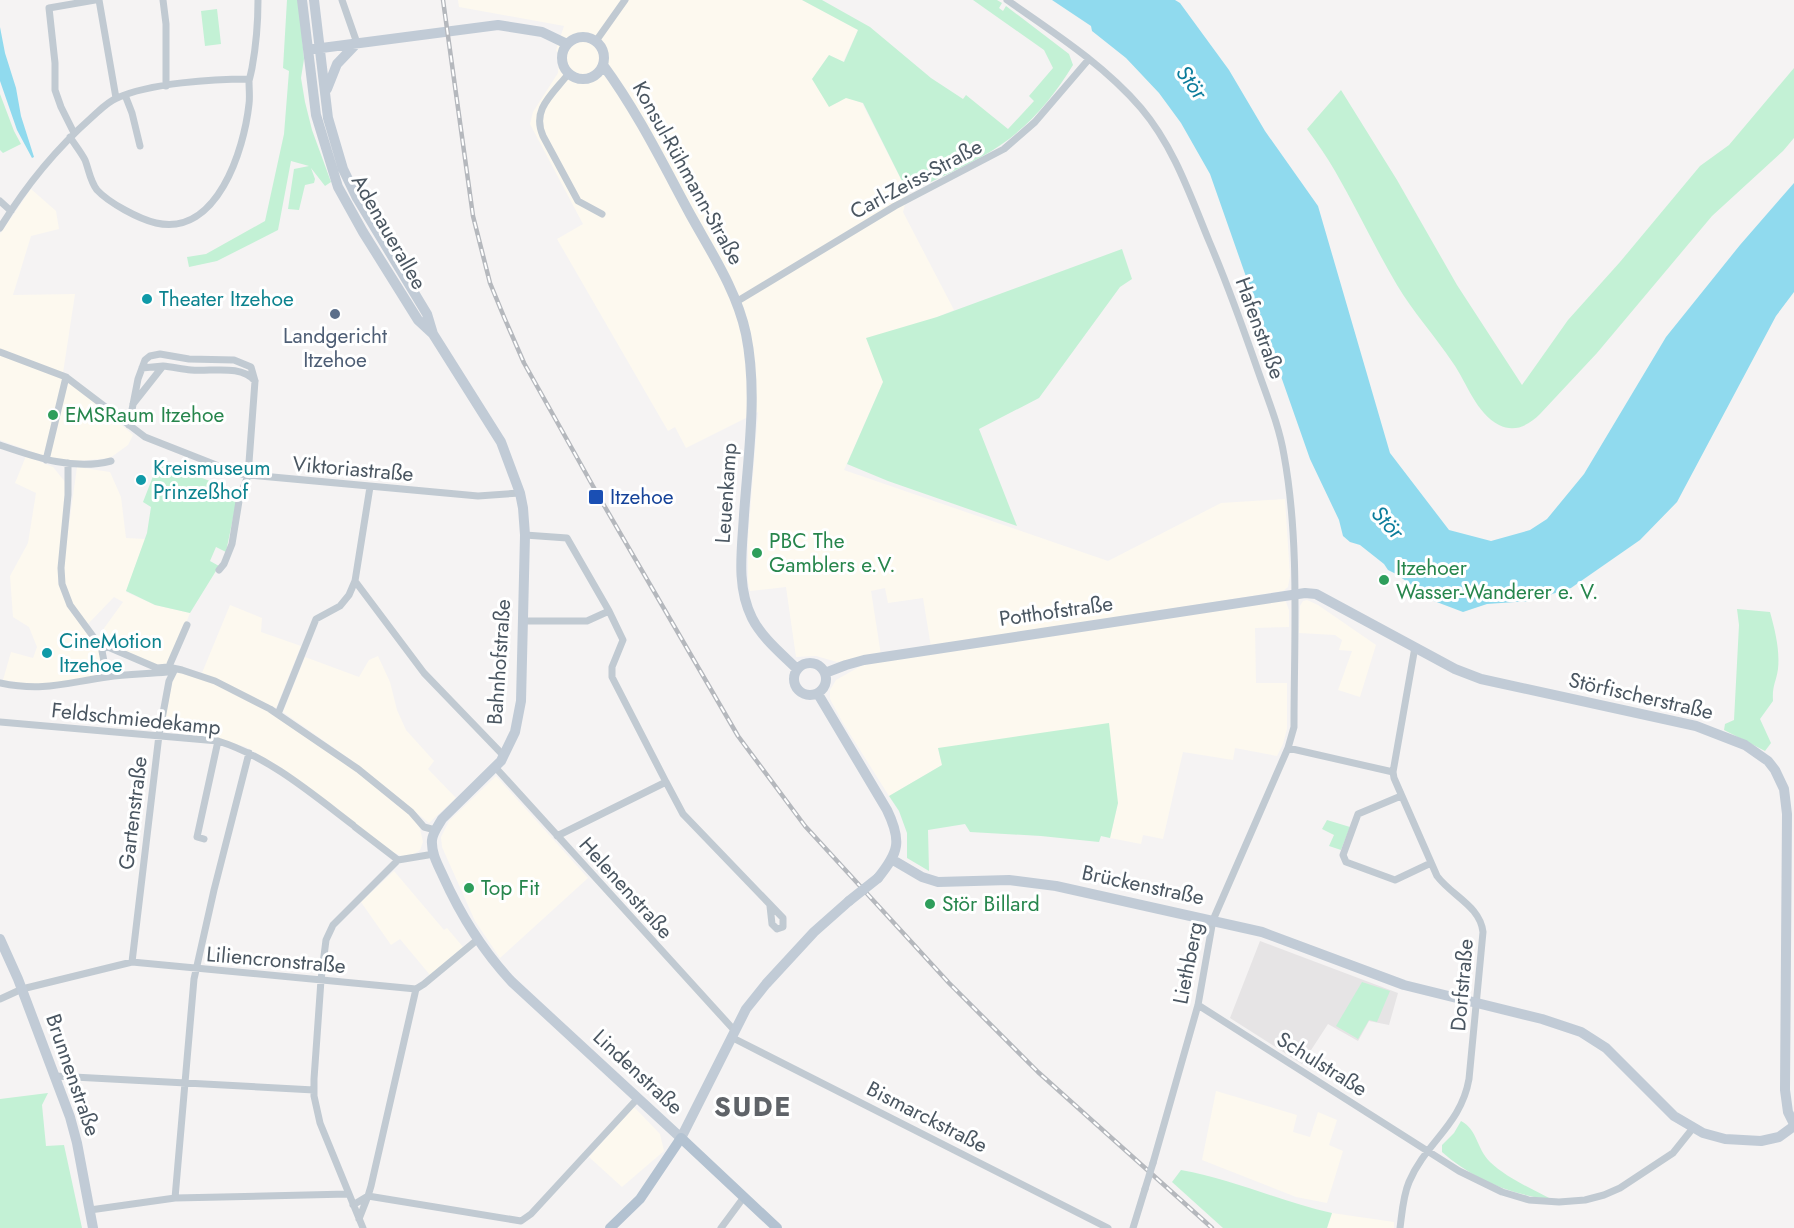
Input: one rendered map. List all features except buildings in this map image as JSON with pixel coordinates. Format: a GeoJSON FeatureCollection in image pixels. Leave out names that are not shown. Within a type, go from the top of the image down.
{"type":"FeatureCollection","features":[{"type":"Feature","properties":{"kind":"main road","name":"Lindenstraße"},"geometry":{"type":"LineString","coordinates":[[681,1138],[777,1228]]}},
{"type":"Feature","properties":{"kind":"main road"},"geometry":{"type":"LineString","coordinates":[[610,1228],[640,1199],[681,1138]]}},
{"type":"Feature","properties":{"kind":"street"},"geometry":{"type":"LineString","coordinates":[[95,0],[49,8],[56,90],[61,107],[97,189],[130,213],[163,224],[179,223],[211,205],[234,164],[247,115],[258,0]]}},
{"type":"Feature","properties":{"kind":"street"},"geometry":{"type":"LineString","coordinates":[[99,0],[116,98]]}},
{"type":"Feature","properties":{"kind":"street"},"geometry":{"type":"LineString","coordinates":[[163,0],[166,24],[166,86]]}},
{"type":"Feature","properties":{"kind":"street","name":"Adenauerallee"},"geometry":{"type":"LineString","coordinates":[[302,0],[316,115],[338,187],[418,320],[433,334],[495,431],[520,493]]}},
{"type":"Feature","properties":{"kind":"street","name":"Adenauerallee"},"geometry":{"type":"LineString","coordinates":[[314,0],[332,134],[350,185],[427,314],[433,334]]}},
{"type":"Feature","properties":{"kind":"street"},"geometry":{"type":"LineString","coordinates":[[342,0],[357,43]]}},
{"type":"Feature","properties":{"kind":"street"},"geometry":{"type":"LineString","coordinates":[[603,65],[592,77],[576,77],[565,69],[562,58],[567,44],[581,37],[596,42],[625,0]]}},
{"type":"Feature","properties":{"kind":"street","name":"Hafenstraße"},"geometry":{"type":"LineString","coordinates":[[1007,0],[1089,58],[1132,98],[1165,142],[1194,202],[1224,276],[1282,446],[1291,512],[1294,593],[1294,727],[1288,748]]}},
{"type":"Feature","properties":{"kind":"street"},"geometry":{"type":"LineString","coordinates":[[307,49],[498,25],[542,32],[567,44]]}},
{"type":"Feature","properties":{"kind":"street","name":"Konsul-Rühmann-Straße"},"geometry":{"type":"LineString","coordinates":[[596,42],[602,49],[603,65],[641,125],[713,255],[735,302]]}},
{"type":"Feature","properties":{"kind":"street"},"geometry":{"type":"LineString","coordinates":[[326,94],[328,81],[337,64],[357,43]]}},
{"type":"Feature","properties":{"kind":"street","name":"Carl-Zeiss-Straße"},"geometry":{"type":"LineString","coordinates":[[735,302],[895,206],[1004,149],[1030,127],[1089,58]]}},
{"type":"Feature","properties":{"kind":"street"},"geometry":{"type":"LineString","coordinates":[[569,73],[542,108],[538,116],[538,125],[578,201],[602,214]]}},
{"type":"Feature","properties":{"kind":"street"},"geometry":{"type":"LineString","coordinates":[[0,228],[44,167],[72,135],[116,98],[166,86],[221,80],[249,80]]}},
{"type":"Feature","properties":{"kind":"street"},"geometry":{"type":"LineString","coordinates":[[125,95],[140,146]]}},
{"type":"Feature","properties":{"kind":"street"},"geometry":{"type":"LineString","coordinates":[[0,201],[11,211]]}},
{"type":"Feature","properties":{"kind":"street","name":"Leuenkamp"},"geometry":{"type":"LineString","coordinates":[[735,302],[746,334],[752,373],[741,555],[743,590],[755,624],[797,669],[794,683],[799,692],[808,695],[818,694]]}},
{"type":"Feature","properties":{"kind":"street","name":"Viktoriastraße"},"geometry":{"type":"LineString","coordinates":[[0,352],[66,377],[145,437],[248,476],[478,496],[520,493]]}},
{"type":"Feature","properties":{"kind":"street"},"geometry":{"type":"LineString","coordinates":[[129,425],[142,368],[145,360],[154,354],[189,359],[226,358],[242,362],[250,368],[255,381],[248,476],[242,488],[232,544],[219,570]]}},
{"type":"Feature","properties":{"kind":"street"},"geometry":{"type":"LineString","coordinates":[[132,406],[163,366]]}},
{"type":"Feature","properties":{"kind":"street"},"geometry":{"type":"LineString","coordinates":[[142,368],[163,366],[191,370],[214,369],[244,373],[255,381]]}},
{"type":"Feature","properties":{"kind":"street"},"geometry":{"type":"LineString","coordinates":[[46,460],[66,377]]}},
{"type":"Feature","properties":{"kind":"street"},"geometry":{"type":"LineString","coordinates":[[0,445],[46,460],[68,463],[111,461]]}},
{"type":"Feature","properties":{"kind":"street"},"geometry":{"type":"LineString","coordinates":[[68,463],[68,495],[61,568],[63,584],[70,605],[104,648]]}},
{"type":"Feature","properties":{"kind":"street"},"geometry":{"type":"LineString","coordinates":[[278,714],[316,619],[340,606],[356,581],[370,487]]}},
{"type":"Feature","properties":{"kind":"street","name":"Bahnhofstraße"},"geometry":{"type":"LineString","coordinates":[[434,835],[442,819],[504,756],[513,737],[519,711],[523,621],[525,535],[524,508],[520,493]]}},
{"type":"Feature","properties":{"kind":"street"},"geometry":{"type":"LineString","coordinates":[[525,535],[563,537],[570,542],[609,610],[623,640],[612,667],[612,677],[683,814],[770,906]]}},
{"type":"Feature","properties":{"kind":"street"},"geometry":{"type":"LineString","coordinates":[[356,581],[424,673],[504,756]]}},
{"type":"Feature","properties":{"kind":"street","name":"Störfischerstraße"},"geometry":{"type":"LineString","coordinates":[[1294,593],[1316,594],[1455,669],[1481,679],[1696,726],[1745,745],[1768,761],[1784,789],[1787,814],[1785,1090],[1788,1112],[1794,1125]]}},
{"type":"Feature","properties":{"kind":"street","name":"Potthofstraße"},"geometry":{"type":"LineString","coordinates":[[825,673],[854,662],[1049,631],[1064,631],[1294,593]]}},
{"type":"Feature","properties":{"kind":"street"},"geometry":{"type":"LineString","coordinates":[[523,621],[587,621],[609,610]]}},
{"type":"Feature","properties":{"kind":"street","name":"Gartenstraße"},"geometry":{"type":"LineString","coordinates":[[132,962],[159,735],[173,669],[170,664],[187,624]]}},
{"type":"Feature","properties":{"kind":"street"},"geometry":{"type":"LineString","coordinates":[[104,648],[108,647],[157,668],[173,669],[215,681],[278,714],[358,769],[411,812],[434,835]]}},
{"type":"Feature","properties":{"kind":"street","name":"Dorfstraße"},"geometry":{"type":"LineString","coordinates":[[1400,1228],[1407,1187],[1428,1151],[1454,1120],[1465,1097],[1469,1078],[1483,938],[1478,914],[1442,883],[1431,863],[1401,796],[1393,772],[1414,647]]}},
{"type":"Feature","properties":{"kind":"street"},"geometry":{"type":"LineString","coordinates":[[104,648],[102,651],[107,677]]}},
{"type":"Feature","properties":{"kind":"street"},"geometry":{"type":"LineString","coordinates":[[681,1138],[746,1009],[814,932],[878,878],[892,860],[896,842],[891,820],[818,694],[825,685],[825,673],[820,666],[812,663],[804,664],[797,669]]}},
{"type":"Feature","properties":{"kind":"street"},"geometry":{"type":"LineString","coordinates":[[0,683],[36,687],[107,677],[167,672],[173,669]]}},
{"type":"Feature","properties":{"kind":"street","name":"Feldschmiedekamp"},"geometry":{"type":"LineString","coordinates":[[0,722],[218,741],[249,753],[278,770],[398,860]]}},
{"type":"Feature","properties":{"kind":"street"},"geometry":{"type":"LineString","coordinates":[[204,839],[197,837],[218,741]]}},
{"type":"Feature","properties":{"kind":"street"},"geometry":{"type":"LineString","coordinates":[[1288,748],[1393,772]]}},
{"type":"Feature","properties":{"kind":"street","name":"Liethberg"},"geometry":{"type":"LineString","coordinates":[[1133,1228],[1198,1005],[1213,920],[1288,748]]}},
{"type":"Feature","properties":{"kind":"street"},"geometry":{"type":"LineString","coordinates":[[176,1198],[184,1084],[196,969],[249,753]]}},
{"type":"Feature","properties":{"kind":"street","name":"Helenenstraße"},"geometry":{"type":"LineString","coordinates":[[495,766],[733,1034]]}},
{"type":"Feature","properties":{"kind":"street"},"geometry":{"type":"LineString","coordinates":[[557,836],[666,782]]}},
{"type":"Feature","properties":{"kind":"street"},"geometry":{"type":"LineString","coordinates":[[1401,796],[1358,814],[1342,855],[1346,862],[1395,880],[1431,863]]}},
{"type":"Feature","properties":{"kind":"street","name":"Lindenstraße"},"geometry":{"type":"LineString","coordinates":[[434,835],[434,854],[459,910],[477,940],[512,982],[681,1138]]}},
{"type":"Feature","properties":{"kind":"street"},"geometry":{"type":"LineString","coordinates":[[363,1228],[324,1133],[317,1112],[314,1090],[326,940],[330,930],[398,860],[434,854]]}},
{"type":"Feature","properties":{"kind":"street","name":"Brückenstraße"},"geometry":{"type":"LineString","coordinates":[[892,860],[922,877],[938,882],[1009,880],[1056,886],[1262,932],[1404,986],[1558,1024],[1588,1035],[1606,1048],[1674,1116],[1693,1128],[1725,1138],[1761,1141],[1779,1137],[1794,1125]]}},
{"type":"Feature","properties":{"kind":"street","name":"Brunnenstraße"},"geometry":{"type":"LineString","coordinates":[[0,939],[55,1076],[77,1143],[93,1228]]}},
{"type":"Feature","properties":{"kind":"street"},"geometry":{"type":"LineString","coordinates":[[359,1219],[368,1196],[416,989],[477,940]]}},
{"type":"Feature","properties":{"kind":"street"},"geometry":{"type":"LineString","coordinates":[[0,999],[22,989],[132,962]]}},
{"type":"Feature","properties":{"kind":"street","name":"Liliencronstraße"},"geometry":{"type":"LineString","coordinates":[[132,962],[416,989]]}},
{"type":"Feature","properties":{"kind":"street","name":"Schulstraße"},"geometry":{"type":"LineString","coordinates":[[1198,1005],[1475,1179],[1514,1196],[1538,1202],[1577,1201],[1598,1197],[1620,1188],[1674,1153],[1693,1128]]}},
{"type":"Feature","properties":{"kind":"street","name":"Bismarckstraße"},"geometry":{"type":"LineString","coordinates":[[733,1034],[1108,1228]]}},
{"type":"Feature","properties":{"kind":"street"},"geometry":{"type":"LineString","coordinates":[[55,1076],[314,1090]]}},
{"type":"Feature","properties":{"kind":"street"},"geometry":{"type":"LineString","coordinates":[[353,1205],[368,1196],[521,1221],[531,1214],[638,1098]]}},
{"type":"Feature","properties":{"kind":"street"},"geometry":{"type":"LineString","coordinates":[[90,1210],[176,1198],[348,1194]]}},
{"type":"Feature","properties":{"kind":"street"},"geometry":{"type":"LineString","coordinates":[[721,1228],[744,1197]]}},
{"type":"Feature","properties":{"kind":"shaded area"},"geometry":{"type":"Polygon","coordinates":[[[458,0],[802,0],[858,30],[843,62],[829,55],[812,79],[837,103],[846,97],[862,103],[908,193],[903,212],[954,310],[937,317],[883,382],[844,470],[1108,561],[1221,503],[1285,499],[1290,576],[1288,587],[1283,591],[931,647],[923,598],[888,603],[885,588],[871,591],[881,655],[837,662],[816,656],[796,657],[786,587],[750,591],[748,582],[748,539],[758,412],[686,448],[675,427],[668,431],[557,239],[583,224],[530,124],[533,112],[558,73],[559,56],[556,50],[564,26],[459,7],[458,0]]]}},
{"type":"Feature","properties":{"kind":"shaded area"},"geometry":{"type":"Polygon","coordinates":[[[31,189],[56,211],[59,229],[31,236],[13,295],[75,294],[63,373],[133,435],[128,445],[110,458],[78,461],[49,458],[0,440],[0,234],[31,189]]]}},
{"type":"Feature","properties":{"kind":"shaded area"},"geometry":{"type":"Polygon","coordinates":[[[26,456],[53,467],[66,483],[58,582],[68,607],[101,653],[105,674],[57,684],[35,685],[3,680],[11,652],[33,658],[37,647],[29,627],[13,617],[10,576],[28,543],[36,493],[15,483],[26,456]]]}},
{"type":"Feature","properties":{"kind":"shaded area"},"geometry":{"type":"Polygon","coordinates":[[[77,467],[110,472],[121,497],[126,538],[145,539],[126,592],[155,605],[190,613],[169,666],[157,667],[103,644],[97,638],[123,602],[114,597],[87,625],[72,605],[66,589],[63,568],[77,467]]]}},
{"type":"Feature","properties":{"kind":"shaded area"},"geometry":{"type":"Polygon","coordinates":[[[1280,599],[1286,602],[1289,610],[1289,627],[1255,628],[1256,683],[1287,683],[1287,729],[1277,756],[1235,748],[1233,760],[1183,752],[1163,839],[1143,835],[1141,844],[1110,838],[1118,803],[938,748],[942,765],[889,796],[830,699],[830,690],[836,680],[866,663],[1280,599]]]}},
{"type":"Feature","properties":{"kind":"shaded area"},"geometry":{"type":"Polygon","coordinates":[[[1307,600],[1318,605],[1376,645],[1360,697],[1338,690],[1352,651],[1339,650],[1342,640],[1335,635],[1299,633],[1300,606],[1303,601],[1307,600]]]}},
{"type":"Feature","properties":{"kind":"shaded area"},"geometry":{"type":"Polygon","coordinates":[[[230,605],[262,618],[261,632],[301,646],[276,708],[202,673],[230,605]]]}},
{"type":"Feature","properties":{"kind":"shaded area"},"geometry":{"type":"Polygon","coordinates":[[[378,656],[390,682],[397,710],[406,730],[434,761],[428,769],[456,798],[429,823],[357,764],[283,712],[305,657],[359,677],[369,660],[378,656]]]}},
{"type":"Feature","properties":{"kind":"shaded area"},"geometry":{"type":"Polygon","coordinates":[[[177,672],[214,683],[267,709],[317,742],[414,819],[420,829],[423,842],[420,850],[413,855],[402,856],[392,852],[282,768],[246,747],[214,738],[163,731],[172,682],[177,672]]]}},
{"type":"Feature","properties":{"kind":"shaded area"},"geometry":{"type":"Polygon","coordinates":[[[496,776],[588,878],[500,958],[475,921],[442,847],[441,837],[449,821],[496,776]]]}},
{"type":"Feature","properties":{"kind":"shaded area"},"geometry":{"type":"Polygon","coordinates":[[[394,871],[444,930],[447,928],[463,947],[430,975],[400,939],[391,945],[361,902],[394,871]]]}},
{"type":"Feature","properties":{"kind":"shaded area"},"geometry":{"type":"Polygon","coordinates":[[[1260,941],[1398,993],[1389,1025],[1369,1021],[1358,1041],[1328,1024],[1302,1064],[1230,1018],[1260,941]]]}},
{"type":"Feature","properties":{"kind":"shaded area"},"geometry":{"type":"Polygon","coordinates":[[[1216,1091],[1297,1115],[1293,1132],[1310,1137],[1318,1112],[1337,1120],[1329,1145],[1343,1151],[1327,1203],[1296,1197],[1202,1160],[1216,1091]]]}},
{"type":"Feature","properties":{"kind":"shaded area"},"geometry":{"type":"Polygon","coordinates":[[[634,1107],[660,1134],[664,1151],[622,1187],[589,1157],[634,1107]]]}},
{"type":"Feature","properties":{"kind":"shaded area"},"geometry":{"type":"Polygon","coordinates":[[[1332,1213],[1394,1222],[1394,1228],[1327,1228],[1332,1213]]]}},
{"type":"Feature","properties":{"kind":"green space"},"geometry":{"type":"Polygon","coordinates":[[[287,0],[299,0],[304,59],[301,78],[305,102],[312,130],[331,182],[325,186],[311,168],[314,183],[305,185],[299,210],[288,209],[294,169],[309,166],[291,161],[278,230],[217,261],[189,267],[187,257],[206,254],[265,221],[284,134],[289,71],[283,68],[287,0]]]}},
{"type":"Feature","properties":{"kind":"green space"},"geometry":{"type":"Polygon","coordinates":[[[802,0],[822,0],[870,27],[931,78],[963,99],[966,95],[1008,129],[1034,101],[1029,96],[1053,68],[1044,50],[973,0],[997,0],[1002,3],[999,8],[1003,11],[1006,6],[1069,54],[1073,65],[1042,108],[1013,136],[980,158],[908,193],[863,103],[846,98],[829,107],[812,79],[829,55],[844,62],[858,30],[802,0]]]}},
{"type":"Feature","properties":{"kind":"green space"},"geometry":{"type":"Polygon","coordinates":[[[217,9],[221,44],[205,46],[201,11],[217,9]]]}},
{"type":"Feature","properties":{"kind":"green space"},"geometry":{"type":"Polygon","coordinates":[[[1794,68],[1794,138],[1783,151],[1712,216],[1597,353],[1540,414],[1516,428],[1499,425],[1491,420],[1478,405],[1453,363],[1397,285],[1335,171],[1307,129],[1341,90],[1397,180],[1457,285],[1522,385],[1568,320],[1700,166],[1729,145],[1794,68]]]}},
{"type":"Feature","properties":{"kind":"green space"},"geometry":{"type":"Polygon","coordinates":[[[0,94],[21,144],[3,153],[0,150],[0,94]]]}},
{"type":"Feature","properties":{"kind":"green space"},"geometry":{"type":"Polygon","coordinates":[[[1122,249],[1132,279],[1120,287],[1039,398],[979,429],[1017,526],[888,481],[847,464],[883,382],[866,338],[937,317],[1122,249]]]}},
{"type":"Feature","properties":{"kind":"green space"},"geometry":{"type":"Polygon","coordinates":[[[159,461],[225,487],[239,489],[226,552],[216,547],[210,561],[219,566],[190,613],[155,605],[126,591],[147,533],[151,507],[143,502],[159,461]]]}},
{"type":"Feature","properties":{"kind":"green space"},"geometry":{"type":"Polygon","coordinates":[[[1737,609],[1770,612],[1778,647],[1773,701],[1760,719],[1771,743],[1765,751],[1724,730],[1725,724],[1734,720],[1739,625],[1737,609]]]}},
{"type":"Feature","properties":{"kind":"green space"},"geometry":{"type":"Polygon","coordinates":[[[1109,723],[1118,803],[1110,838],[1101,836],[1099,842],[970,832],[965,824],[928,830],[929,871],[907,858],[907,833],[899,811],[889,796],[942,765],[938,748],[1109,723]]]}},
{"type":"Feature","properties":{"kind":"green space"},"geometry":{"type":"Polygon","coordinates":[[[1327,820],[1350,827],[1341,850],[1329,846],[1334,835],[1322,829],[1327,820]]]}},
{"type":"Feature","properties":{"kind":"green space"},"geometry":{"type":"Polygon","coordinates":[[[1362,982],[1390,991],[1377,1022],[1369,1020],[1358,1039],[1336,1026],[1362,982]]]}},
{"type":"Feature","properties":{"kind":"green space"},"geometry":{"type":"Polygon","coordinates":[[[48,1093],[42,1105],[46,1146],[64,1145],[82,1228],[0,1228],[0,1099],[48,1093]]]}},
{"type":"Feature","properties":{"kind":"green space"},"geometry":{"type":"Polygon","coordinates":[[[1461,1121],[1471,1129],[1485,1157],[1490,1162],[1511,1178],[1551,1199],[1507,1190],[1479,1178],[1442,1152],[1442,1145],[1454,1133],[1461,1121]]]}},
{"type":"Feature","properties":{"kind":"green space"},"geometry":{"type":"Polygon","coordinates":[[[1181,1170],[1332,1213],[1327,1228],[1223,1228],[1172,1182],[1181,1170]]]}},
{"type":"Feature","properties":{"kind":"water","name":"Stör"},"geometry":{"type":"Polygon","coordinates":[[[1052,0],[1175,0],[1180,3],[1229,70],[1265,131],[1318,206],[1390,453],[1449,530],[1491,541],[1530,530],[1547,519],[1584,474],[1666,337],[1740,245],[1794,183],[1794,292],[1776,316],[1677,502],[1640,540],[1571,588],[1530,601],[1487,604],[1463,612],[1434,601],[1388,570],[1384,564],[1360,545],[1350,542],[1343,536],[1339,520],[1310,459],[1210,174],[1181,123],[1159,93],[1126,58],[1092,31],[1091,26],[1052,0]]]}},
{"type":"Feature","properties":{"kind":"water"},"geometry":{"type":"Polygon","coordinates":[[[0,27],[21,116],[34,157],[32,158],[17,130],[0,81],[0,27]]]}},
{"type":"Feature","properties":{"kind":"railway"},"geometry":{"type":"LineString","coordinates":[[443,0],[473,216],[490,283],[524,363],[738,736],[805,826],[949,983],[1038,1072],[1212,1228]]}},
{"type":"Feature","properties":{"kind":"place","name":"Theater Itzehoe"},"geometry":{"type":"Point","coordinates":[147,299]}},
{"type":"Feature","properties":{"kind":"place","name":"Landgericht Itzehoe"},"geometry":{"type":"Point","coordinates":[335,314]}},
{"type":"Feature","properties":{"kind":"place","name":"EMSRaum Itzehoe"},"geometry":{"type":"Point","coordinates":[53,415]}},
{"type":"Feature","properties":{"kind":"place","name":"Kreismuseum Prinzeßhof"},"geometry":{"type":"Point","coordinates":[141,480]}},
{"type":"Feature","properties":{"kind":"place","name":"Itzehoe"},"geometry":{"type":"Point","coordinates":[596,497]}},
{"type":"Feature","properties":{"kind":"place","name":"PBC The Gamblers e.V."},"geometry":{"type":"Point","coordinates":[757,553]}},
{"type":"Feature","properties":{"kind":"place","name":"Itzehoer Wasser-Wanderer e. V."},"geometry":{"type":"Point","coordinates":[1384,580]}},
{"type":"Feature","properties":{"kind":"place","name":"CineMotion Itzehoe"},"geometry":{"type":"Point","coordinates":[47,653]}},
{"type":"Feature","properties":{"kind":"place","name":"Top Fit"},"geometry":{"type":"Point","coordinates":[469,888]}},
{"type":"Feature","properties":{"kind":"place","name":"Stör Billard"},"geometry":{"type":"Point","coordinates":[930,904]}},
{"type":"Feature","properties":{"kind":"district","name":"SUDE"},"geometry":{"type":"Point","coordinates":[753,1107]}}]}
